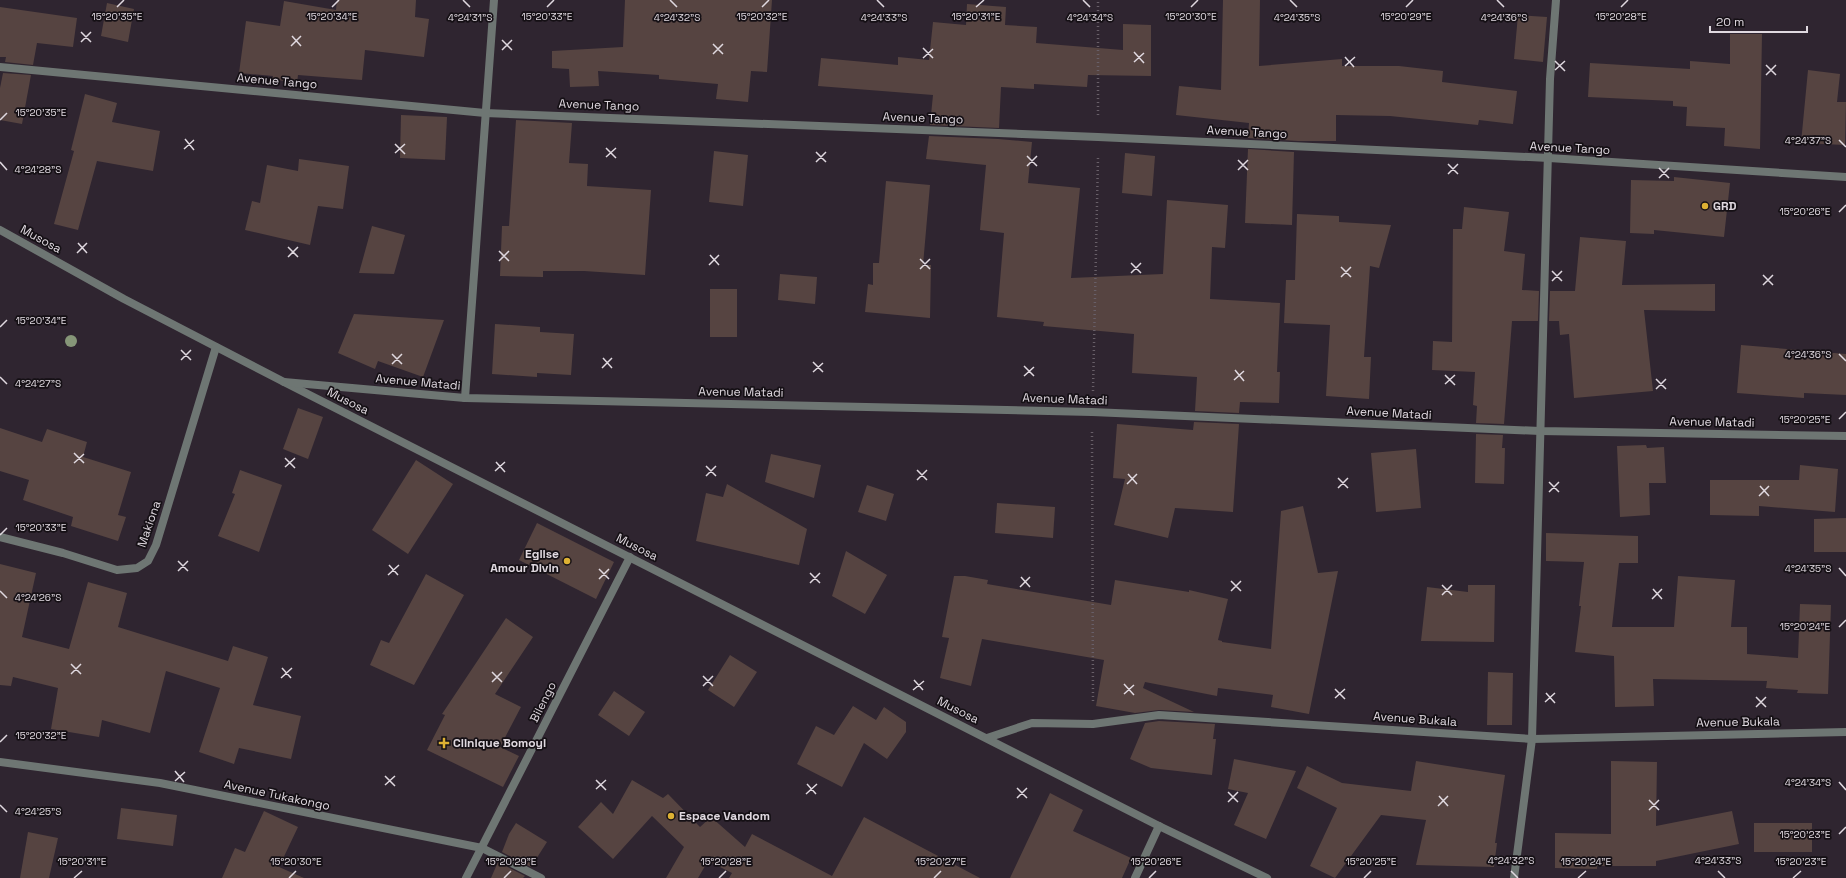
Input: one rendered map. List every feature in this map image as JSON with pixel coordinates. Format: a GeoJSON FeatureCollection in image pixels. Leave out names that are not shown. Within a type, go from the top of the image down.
{"type":"FeatureCollection","features":[{"type":"Feature","properties":{"kind":"street"},"geometry":{"type":"LineString","coordinates":[[465,398],[494,0]]}},
{"type":"Feature","properties":{"kind":"street"},"geometry":{"type":"LineString","coordinates":[[1514,878],[1532,739],[1550,79],[1556,0]]}},
{"type":"Feature","properties":{"kind":"street","name":"Avenue Tango"},"geometry":{"type":"LineString","coordinates":[[0,67],[485,113],[1098,137],[1549,158],[1846,177]]}},
{"type":"Feature","properties":{"kind":"street","name":"Musosa"},"geometry":{"type":"LineString","coordinates":[[0,230],[124,298],[284,382],[1159,826],[1267,878]]}},
{"type":"Feature","properties":{"kind":"street","name":"Makiona"},"geometry":{"type":"LineString","coordinates":[[0,537],[63,553],[117,570],[137,568],[148,561],[156,545],[216,347]]}},
{"type":"Feature","properties":{"kind":"street","name":"Avenue Matadi"},"geometry":{"type":"LineString","coordinates":[[284,382],[465,398],[1092,412],[1540,431],[1846,436]]}},
{"type":"Feature","properties":{"kind":"street","name":"Bilengo"},"geometry":{"type":"LineString","coordinates":[[466,878],[630,558]]}},
{"type":"Feature","properties":{"kind":"street","name":"Avenue Bukala"},"geometry":{"type":"LineString","coordinates":[[987,738],[1032,723],[1093,724],[1159,715],[1532,739],[1846,732]]}},
{"type":"Feature","properties":{"kind":"street","name":"Avenue Tukakongo"},"geometry":{"type":"LineString","coordinates":[[0,762],[160,783],[482,848],[541,878]]}},
{"type":"Feature","properties":{"kind":"street"},"geometry":{"type":"LineString","coordinates":[[1136,878],[1159,826]]}},
{"type":"Feature","properties":{"kind":"path"},"geometry":{"type":"LineString","coordinates":[[1093,724],[1092,412],[1098,137],[1098,0]]}},
{"type":"Feature","properties":{"kind":"building"},"geometry":{"type":"Polygon","coordinates":[[[337,0],[416,0],[415,17],[429,19],[424,57],[365,50],[362,80],[298,75],[297,83],[272,79],[273,76],[239,73],[246,21],[280,26],[284,1],[336,10],[337,0]]]}},
{"type":"Feature","properties":{"kind":"building"},"geometry":{"type":"Polygon","coordinates":[[[625,0],[772,0],[767,72],[751,71],[748,102],[716,99],[718,84],[659,79],[659,75],[598,71],[599,86],[570,87],[569,69],[552,68],[552,51],[623,47],[625,0]]]}},
{"type":"Feature","properties":{"kind":"building"},"geometry":{"type":"Polygon","coordinates":[[[1223,0],[1260,0],[1259,66],[1342,59],[1342,66],[1399,66],[1443,71],[1442,82],[1517,91],[1513,124],[1479,120],[1478,125],[1390,116],[1336,115],[1336,141],[1298,141],[1248,138],[1249,123],[1176,115],[1179,86],[1221,90],[1223,0]]]}},
{"type":"Feature","properties":{"kind":"building"},"geometry":{"type":"Polygon","coordinates":[[[107,3],[134,9],[128,42],[101,36],[107,3]]]}},
{"type":"Feature","properties":{"kind":"building"},"geometry":{"type":"Polygon","coordinates":[[[967,4],[1006,7],[1005,25],[1037,27],[1036,43],[1123,50],[1123,24],[1151,25],[1151,76],[1088,75],[1087,87],[1034,84],[1034,89],[1001,87],[999,128],[930,125],[933,95],[818,86],[821,58],[898,65],[898,57],[929,60],[933,22],[966,25],[967,4]]]}},
{"type":"Feature","properties":{"kind":"building"},"geometry":{"type":"Polygon","coordinates":[[[0,7],[77,18],[73,47],[37,43],[33,65],[5,62],[6,57],[0,57],[0,7]]]}},
{"type":"Feature","properties":{"kind":"building"},"geometry":{"type":"Polygon","coordinates":[[[1518,15],[1547,17],[1543,62],[1514,59],[1518,15]]]}},
{"type":"Feature","properties":{"kind":"building"},"geometry":{"type":"Polygon","coordinates":[[[1730,34],[1762,34],[1760,149],[1724,146],[1725,128],[1686,126],[1687,107],[1673,106],[1673,101],[1588,97],[1590,63],[1690,69],[1690,61],[1730,64],[1730,34]]]}},
{"type":"Feature","properties":{"kind":"building"},"geometry":{"type":"Polygon","coordinates":[[[1808,70],[1840,74],[1837,102],[1846,102],[1845,145],[1801,143],[1808,70]]]}},
{"type":"Feature","properties":{"kind":"building"},"geometry":{"type":"Polygon","coordinates":[[[3,73],[31,75],[22,124],[0,120],[0,88],[3,73]]]}},
{"type":"Feature","properties":{"kind":"building"},"geometry":{"type":"Polygon","coordinates":[[[85,94],[117,103],[112,122],[160,131],[153,171],[97,161],[78,230],[54,224],[74,151],[71,150],[85,94]]]}},
{"type":"Feature","properties":{"kind":"building"},"geometry":{"type":"Polygon","coordinates":[[[401,115],[447,117],[445,160],[400,158],[401,115]]]}},
{"type":"Feature","properties":{"kind":"building"},"geometry":{"type":"Polygon","coordinates":[[[516,120],[572,123],[569,163],[588,164],[587,186],[651,190],[645,275],[584,271],[543,271],[543,277],[500,276],[502,226],[509,226],[516,120]]]}},
{"type":"Feature","properties":{"kind":"building"},"geometry":{"type":"Polygon","coordinates":[[[929,136],[1032,142],[1028,183],[1080,188],[1071,278],[1163,274],[1167,200],[1228,205],[1225,248],[1212,247],[1210,299],[1280,303],[1277,372],[1280,372],[1279,403],[1240,402],[1239,413],[1195,411],[1197,377],[1132,373],[1134,334],[1043,326],[1044,322],[997,317],[1004,233],[980,230],[986,165],[926,159],[929,136]]]}},
{"type":"Feature","properties":{"kind":"building"},"geometry":{"type":"Polygon","coordinates":[[[1248,149],[1294,152],[1292,225],[1245,223],[1248,149]]]}},
{"type":"Feature","properties":{"kind":"building"},"geometry":{"type":"Polygon","coordinates":[[[714,151],[748,155],[743,206],[709,202],[714,151]]]}},
{"type":"Feature","properties":{"kind":"building"},"geometry":{"type":"Polygon","coordinates":[[[1125,153],[1155,156],[1152,196],[1122,193],[1125,153]]]}},
{"type":"Feature","properties":{"kind":"building"},"geometry":{"type":"Polygon","coordinates":[[[299,159],[349,166],[343,209],[318,206],[310,245],[245,230],[252,201],[260,203],[267,165],[298,171],[299,159]]]}},
{"type":"Feature","properties":{"kind":"building"},"geometry":{"type":"Polygon","coordinates":[[[1674,177],[1730,183],[1724,237],[1654,230],[1654,234],[1630,233],[1631,180],[1674,181],[1674,177]]]}},
{"type":"Feature","properties":{"kind":"building"},"geometry":{"type":"Polygon","coordinates":[[[886,181],[930,185],[923,265],[931,265],[930,318],[865,312],[868,284],[873,285],[873,263],[879,263],[886,181]]]}},
{"type":"Feature","properties":{"kind":"building"},"geometry":{"type":"Polygon","coordinates":[[[1464,207],[1509,212],[1504,251],[1525,254],[1522,290],[1539,291],[1538,321],[1512,321],[1504,424],[1476,423],[1477,406],[1473,405],[1475,372],[1432,370],[1433,341],[1452,342],[1453,229],[1462,229],[1464,207]]]}},
{"type":"Feature","properties":{"kind":"building"},"geometry":{"type":"Polygon","coordinates":[[[1297,214],[1339,216],[1339,222],[1391,225],[1379,268],[1370,266],[1364,357],[1371,357],[1369,399],[1326,396],[1330,325],[1284,323],[1286,280],[1295,280],[1297,214]]]}},
{"type":"Feature","properties":{"kind":"building"},"geometry":{"type":"Polygon","coordinates":[[[372,226],[405,235],[394,274],[359,273],[372,226]]]}},
{"type":"Feature","properties":{"kind":"building"},"geometry":{"type":"Polygon","coordinates":[[[1580,237],[1626,241],[1622,285],[1715,284],[1715,311],[1644,310],[1653,391],[1574,398],[1569,334],[1560,335],[1559,321],[1549,321],[1550,291],[1575,291],[1580,237]]]}},
{"type":"Feature","properties":{"kind":"building"},"geometry":{"type":"Polygon","coordinates":[[[780,274],[817,277],[815,304],[778,300],[780,274]]]}},
{"type":"Feature","properties":{"kind":"building"},"geometry":{"type":"Polygon","coordinates":[[[710,289],[737,289],[737,337],[710,337],[710,289]]]}},
{"type":"Feature","properties":{"kind":"building"},"geometry":{"type":"Polygon","coordinates":[[[354,314],[444,320],[423,377],[378,361],[375,369],[338,353],[354,314]]]}},
{"type":"Feature","properties":{"kind":"building"},"geometry":{"type":"Polygon","coordinates":[[[495,324],[540,327],[540,332],[574,334],[571,375],[537,373],[537,377],[492,374],[495,324]]]}},
{"type":"Feature","properties":{"kind":"building"},"geometry":{"type":"Polygon","coordinates":[[[1741,345],[1846,354],[1846,395],[1804,393],[1804,398],[1737,393],[1741,345]]]}},
{"type":"Feature","properties":{"kind":"building"},"geometry":{"type":"Polygon","coordinates":[[[298,408],[323,417],[308,459],[283,449],[298,408]]]}},
{"type":"Feature","properties":{"kind":"building"},"geometry":{"type":"Polygon","coordinates":[[[1194,422],[1239,424],[1233,512],[1175,508],[1168,538],[1114,525],[1125,479],[1113,478],[1117,424],[1193,430],[1194,422]]]}},
{"type":"Feature","properties":{"kind":"building"},"geometry":{"type":"Polygon","coordinates":[[[0,428],[42,442],[47,429],[87,442],[83,457],[131,472],[118,515],[126,517],[118,541],[71,526],[73,517],[23,500],[29,480],[0,471],[0,428]]]}},
{"type":"Feature","properties":{"kind":"building"},"geometry":{"type":"Polygon","coordinates":[[[1476,434],[1503,435],[1502,448],[1505,448],[1504,484],[1475,483],[1476,434]]]}},
{"type":"Feature","properties":{"kind":"building"},"geometry":{"type":"Polygon","coordinates":[[[1646,445],[1647,448],[1664,447],[1666,483],[1649,483],[1650,515],[1620,517],[1617,446],[1646,445]]]}},
{"type":"Feature","properties":{"kind":"building"},"geometry":{"type":"Polygon","coordinates":[[[1416,449],[1421,508],[1376,512],[1371,453],[1416,449]]]}},
{"type":"Feature","properties":{"kind":"building"},"geometry":{"type":"Polygon","coordinates":[[[771,454],[821,465],[814,498],[765,482],[771,454]]]}},
{"type":"Feature","properties":{"kind":"building"},"geometry":{"type":"Polygon","coordinates":[[[416,460],[453,484],[408,554],[372,530],[416,460]]]}},
{"type":"Feature","properties":{"kind":"building"},"geometry":{"type":"Polygon","coordinates":[[[1800,465],[1838,469],[1835,512],[1759,506],[1759,516],[1710,515],[1710,480],[1799,480],[1800,465]]]}},
{"type":"Feature","properties":{"kind":"building"},"geometry":{"type":"Polygon","coordinates":[[[240,470],[282,485],[259,552],[218,536],[235,494],[232,493],[240,470]]]}},
{"type":"Feature","properties":{"kind":"building"},"geometry":{"type":"Polygon","coordinates":[[[727,484],[807,529],[799,565],[696,541],[706,493],[723,497],[727,484]]]}},
{"type":"Feature","properties":{"kind":"building"},"geometry":{"type":"Polygon","coordinates":[[[867,485],[894,494],[886,521],[858,512],[867,485]]]}},
{"type":"Feature","properties":{"kind":"building"},"geometry":{"type":"Polygon","coordinates":[[[997,503],[1055,507],[1053,538],[995,533],[997,503]]]}},
{"type":"Feature","properties":{"kind":"building"},"geometry":{"type":"Polygon","coordinates":[[[1303,506],[1318,573],[1338,571],[1309,714],[1271,707],[1273,695],[1218,688],[1217,696],[1145,682],[1143,688],[1194,712],[1159,710],[1135,713],[1096,706],[1104,660],[982,639],[971,686],[940,678],[949,638],[942,637],[954,576],[965,576],[988,580],[987,584],[1111,605],[1115,580],[1189,592],[1189,590],[1228,599],[1218,640],[1222,642],[1271,649],[1281,511],[1303,506]]]}},
{"type":"Feature","properties":{"kind":"building"},"geometry":{"type":"Polygon","coordinates":[[[1846,518],[1846,552],[1814,552],[1814,519],[1846,518]]]}},
{"type":"Feature","properties":{"kind":"building","name":"Eglise Amour Divin"},"geometry":{"type":"Polygon","coordinates":[[[537,523],[614,562],[596,599],[519,560],[537,523]]]}},
{"type":"Feature","properties":{"kind":"building"},"geometry":{"type":"Polygon","coordinates":[[[1546,533],[1638,536],[1638,563],[1619,563],[1612,627],[1674,627],[1678,576],[1735,580],[1731,627],[1747,627],[1747,654],[1798,658],[1800,604],[1831,605],[1828,694],[1797,693],[1798,690],[1766,688],[1767,681],[1653,679],[1654,706],[1615,707],[1614,656],[1575,652],[1581,606],[1579,606],[1584,562],[1546,561],[1546,533]]]}},
{"type":"Feature","properties":{"kind":"building"},"geometry":{"type":"Polygon","coordinates":[[[846,551],[887,575],[865,614],[832,596],[846,551]]]}},
{"type":"Feature","properties":{"kind":"building"},"geometry":{"type":"Polygon","coordinates":[[[0,564],[36,573],[22,637],[69,649],[88,582],[127,593],[118,627],[228,661],[233,646],[268,657],[253,705],[301,716],[291,759],[239,748],[234,764],[199,752],[220,688],[166,671],[150,733],[102,720],[99,737],[51,729],[58,688],[13,677],[11,686],[0,685],[0,564]]]}},
{"type":"Feature","properties":{"kind":"building"},"geometry":{"type":"Polygon","coordinates":[[[426,574],[464,595],[414,685],[370,665],[381,640],[389,643],[426,574]]]}},
{"type":"Feature","properties":{"kind":"building"},"geometry":{"type":"Polygon","coordinates":[[[1468,585],[1495,585],[1494,642],[1421,641],[1427,587],[1468,592],[1468,585]]]}},
{"type":"Feature","properties":{"kind":"building"},"geometry":{"type":"Polygon","coordinates":[[[506,618],[533,637],[495,694],[521,707],[500,747],[519,756],[503,787],[427,750],[445,715],[442,714],[506,618]]]}},
{"type":"Feature","properties":{"kind":"building"},"geometry":{"type":"Polygon","coordinates":[[[730,655],[757,672],[734,707],[708,690],[730,655]]]}},
{"type":"Feature","properties":{"kind":"building"},"geometry":{"type":"Polygon","coordinates":[[[1488,672],[1513,673],[1512,725],[1487,725],[1488,672]]]}},
{"type":"Feature","properties":{"kind":"building"},"geometry":{"type":"Polygon","coordinates":[[[614,691],[645,712],[629,736],[598,715],[614,691]]]}},
{"type":"Feature","properties":{"kind":"building"},"geometry":{"type":"Polygon","coordinates":[[[853,706],[876,720],[884,707],[906,722],[906,732],[887,759],[864,743],[842,787],[797,764],[816,726],[834,735],[853,706]]]}},
{"type":"Feature","properties":{"kind":"building"},"geometry":{"type":"Polygon","coordinates":[[[1159,721],[1215,724],[1213,739],[1216,739],[1212,775],[1151,768],[1130,759],[1145,723],[1159,721]]]}},
{"type":"Feature","properties":{"kind":"building"},"geometry":{"type":"Polygon","coordinates":[[[1234,759],[1296,771],[1266,839],[1234,825],[1248,793],[1228,789],[1234,759]]]}},
{"type":"Feature","properties":{"kind":"building"},"geometry":{"type":"Polygon","coordinates":[[[1416,761],[1505,775],[1495,843],[1497,843],[1494,867],[1416,865],[1426,820],[1381,815],[1335,878],[1310,866],[1337,808],[1297,788],[1307,766],[1342,783],[1411,791],[1416,761]]]}},
{"type":"Feature","properties":{"kind":"building"},"geometry":{"type":"Polygon","coordinates":[[[1611,761],[1657,762],[1656,826],[1732,811],[1739,844],[1656,861],[1656,866],[1597,866],[1597,869],[1555,868],[1555,833],[1611,834],[1611,761]]]}},
{"type":"Feature","properties":{"kind":"building"},"geometry":{"type":"Polygon","coordinates":[[[632,780],[663,798],[668,794],[700,827],[711,817],[745,847],[752,834],[832,876],[864,817],[980,878],[729,878],[732,873],[708,861],[698,878],[666,878],[684,847],[652,816],[613,859],[578,827],[601,802],[613,814],[632,780]]]}},
{"type":"Feature","properties":{"kind":"building"},"geometry":{"type":"Polygon","coordinates":[[[1050,793],[1083,810],[1073,831],[1131,858],[1122,878],[1010,878],[1050,793]]]}},
{"type":"Feature","properties":{"kind":"building"},"geometry":{"type":"Polygon","coordinates":[[[121,808],[177,815],[173,846],[117,839],[121,808]]]}},
{"type":"Feature","properties":{"kind":"building"},"geometry":{"type":"Polygon","coordinates":[[[264,811],[298,827],[279,867],[304,878],[222,878],[235,848],[245,852],[264,811]]]}},
{"type":"Feature","properties":{"kind":"building"},"geometry":{"type":"Polygon","coordinates":[[[516,823],[547,842],[531,867],[502,852],[509,834],[516,823]]]}},
{"type":"Feature","properties":{"kind":"building"},"geometry":{"type":"Polygon","coordinates":[[[1754,823],[1812,823],[1812,852],[1754,852],[1754,823]]]}},
{"type":"Feature","properties":{"kind":"building"},"geometry":{"type":"Polygon","coordinates":[[[28,832],[58,838],[49,878],[20,878],[28,832]]]}},
{"type":"Feature","properties":{"kind":"building"},"geometry":{"type":"Polygon","coordinates":[[[498,862],[525,876],[523,878],[491,878],[498,862]]]}},
{"type":"Feature","properties":{"kind":"place","name":"GRD"},"geometry":{"type":"Point","coordinates":[1705,206]}},
{"type":"Feature","properties":{"kind":"place","name":"Eglise Amour Divin"},"geometry":{"type":"Point","coordinates":[567,561]}},
{"type":"Feature","properties":{"kind":"place","name":"Clinique Bomoyi"},"geometry":{"type":"Point","coordinates":[444,743]}},
{"type":"Feature","properties":{"kind":"place","name":"Espace Vandom"},"geometry":{"type":"Point","coordinates":[671,816]}}]}
